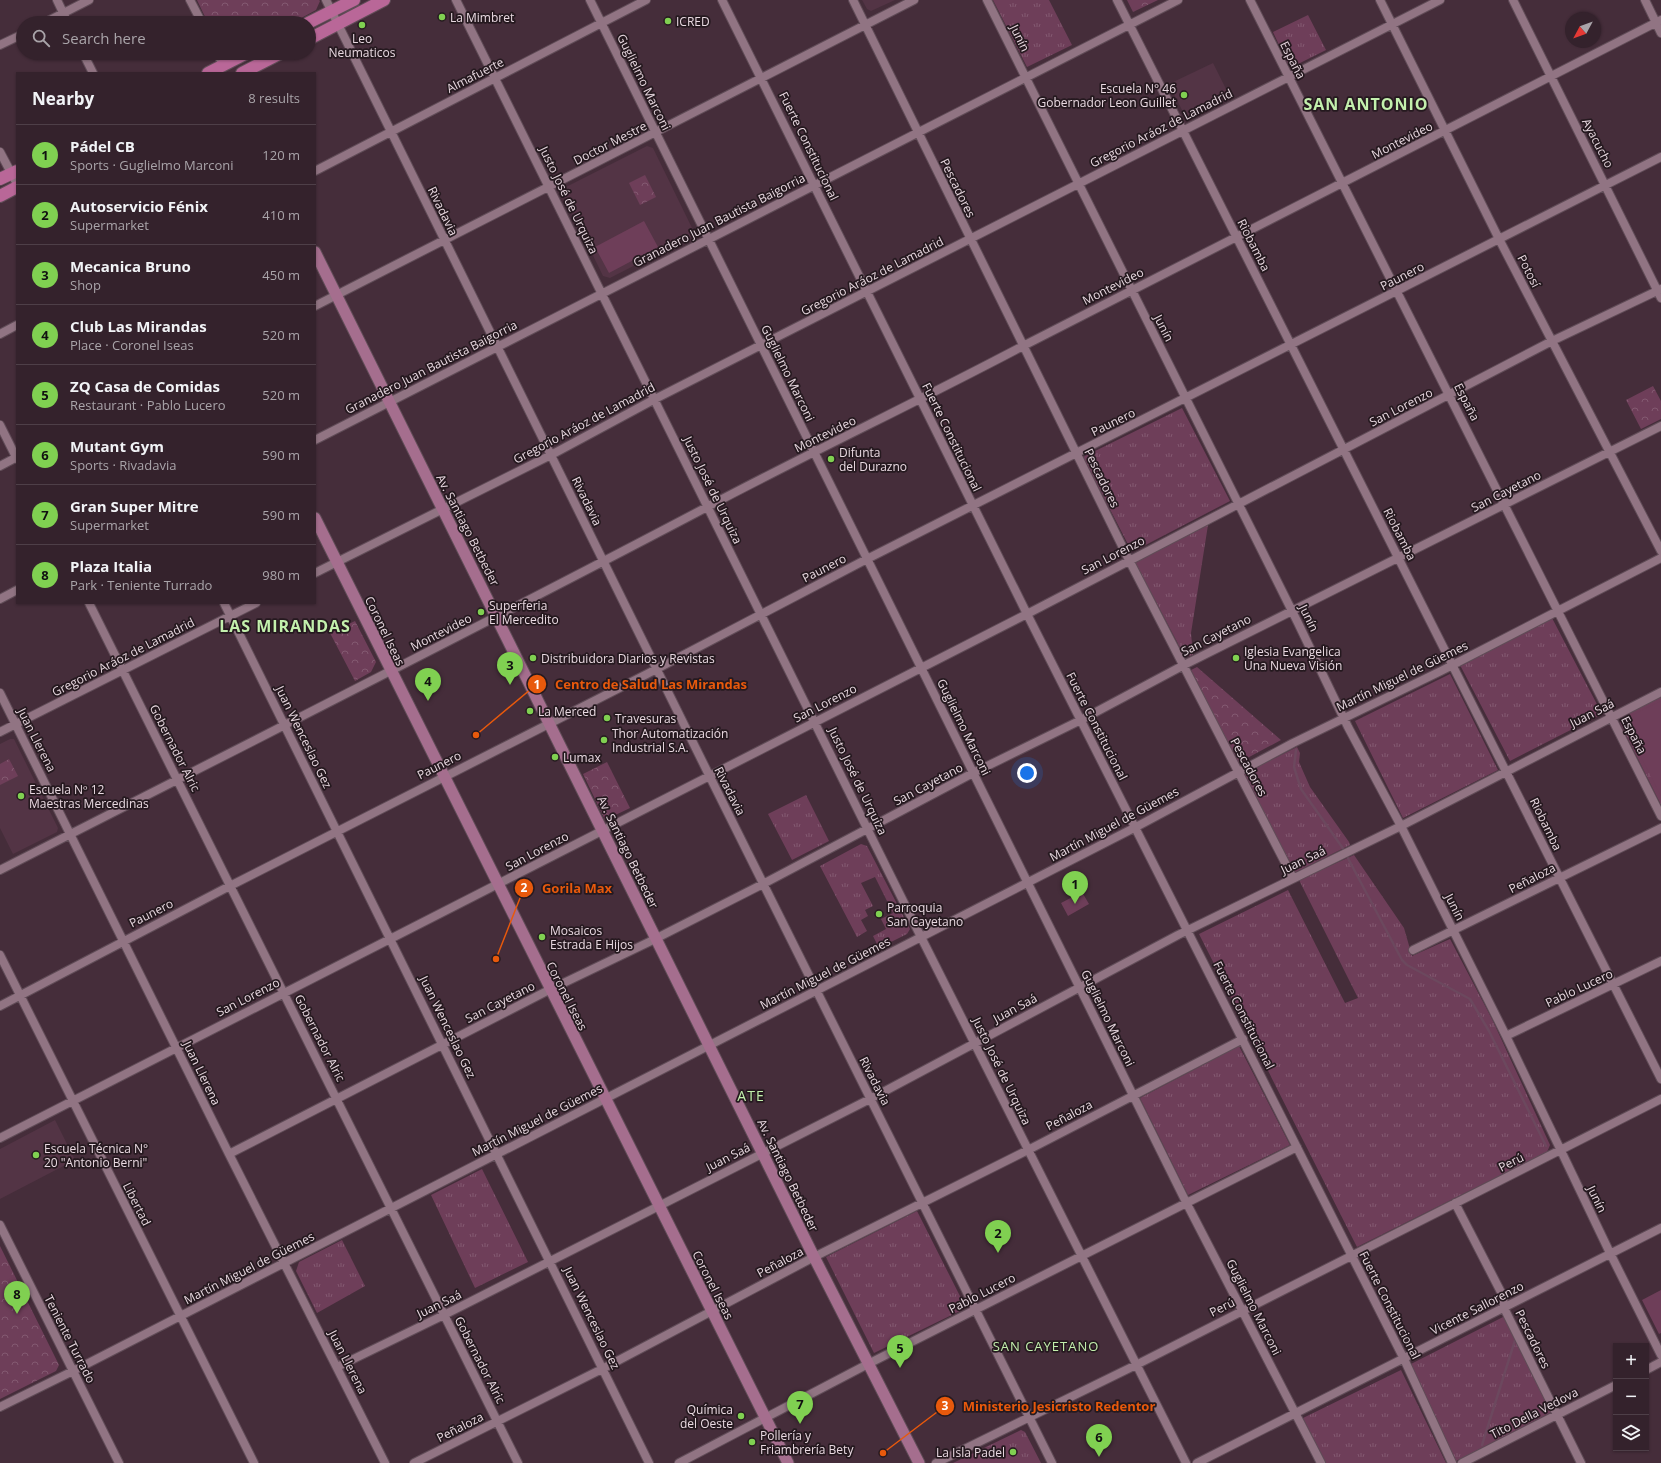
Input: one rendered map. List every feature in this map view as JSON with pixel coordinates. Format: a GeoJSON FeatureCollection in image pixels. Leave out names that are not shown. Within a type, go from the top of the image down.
{"type":"FeatureCollection","features":[{"type":"Feature","properties":{"kind":"main road"},"geometry":{"type":"LineString","coordinates":[[316,19],[354,0]]}},
{"type":"Feature","properties":{"kind":"main road"},"geometry":{"type":"LineString","coordinates":[[316,35],[384,0]]}},
{"type":"Feature","properties":{"kind":"main road"},"geometry":{"type":"LineString","coordinates":[[212,72],[224,69],[237,60]]}},
{"type":"Feature","properties":{"kind":"main road"},"geometry":{"type":"LineString","coordinates":[[244,72],[267,60]]}},
{"type":"Feature","properties":{"kind":"main road"},"geometry":{"type":"LineString","coordinates":[[0,179],[14,172]]}},
{"type":"Feature","properties":{"kind":"main road"},"geometry":{"type":"LineString","coordinates":[[0,196],[16,187]]}},
{"type":"Feature","properties":{"kind":"main road","name":"Av. Santiago Betbeder"},"geometry":{"type":"LineString","coordinates":[[316,254],[603,829],[814,1257],[919,1463]]}},
{"type":"Feature","properties":{"kind":"main road","name":"Coronel Iseas"},"geometry":{"type":"LineString","coordinates":[[316,520],[549,990],[788,1463]]}},
{"type":"Feature","properties":{"kind":"street"},"geometry":{"type":"LineString","coordinates":[[57,0],[64,16]]}},
{"type":"Feature","properties":{"kind":"street"},"geometry":{"type":"LineString","coordinates":[[57,16],[90,0]]}},
{"type":"Feature","properties":{"kind":"street"},"geometry":{"type":"LineString","coordinates":[[190,0],[198,16]]}},
{"type":"Feature","properties":{"kind":"street","name":"Rivadavia"},"geometry":{"type":"LineString","coordinates":[[326,0],[656,669],[1052,1463]]}},
{"type":"Feature","properties":{"kind":"street","name":"Justo José de Urquiza"},"geometry":{"type":"LineString","coordinates":[[456,0],[921,937],[1186,1463]]}},
{"type":"Feature","properties":{"kind":"street","name":"Guglielmo Marconi"},"geometry":{"type":"LineString","coordinates":[[590,0],[1133,1096],[1321,1463]]}},
{"type":"Feature","properties":{"kind":"street","name":"Almafuerte"},"geometry":{"type":"LineString","coordinates":[[316,170],[646,0]]}},
{"type":"Feature","properties":{"kind":"street","name":"Fuerte Constitucional"},"geometry":{"type":"LineString","coordinates":[[722,0],[1027,614],[1243,1038],[1404,1359],[1452,1463]]}},
{"type":"Feature","properties":{"kind":"street","name":"Pescadores"},"geometry":{"type":"LineString","coordinates":[[853,0],[1129,560],[1184,665],[1237,773],[1293,878]]}},
{"type":"Feature","properties":{"kind":"street","name":"Doctor Mestre"},"geometry":{"type":"LineString","coordinates":[[316,305],[914,0]]}},
{"type":"Feature","properties":{"kind":"street","name":"Junín"},"geometry":{"type":"LineString","coordinates":[[987,0],[1239,504],[1343,718],[1401,826],[1506,1036],[1610,1253],[1661,1354]]}},
{"type":"Feature","properties":{"kind":"street","name":"Riobamba"},"geometry":{"type":"LineString","coordinates":[[1116,0],[1507,771],[1559,878],[1661,1079]]}},
{"type":"Feature","properties":{"kind":"street","name":"Granadero Juan Bautista Baigorria"},"geometry":{"type":"LineString","coordinates":[[316,439],[708,238],[1178,0]]}},
{"type":"Feature","properties":{"kind":"street","name":"España"},"geometry":{"type":"LineString","coordinates":[[1250,0],[1661,816]]}},
{"type":"Feature","properties":{"kind":"street","name":"Potosí"},"geometry":{"type":"LineString","coordinates":[[1380,0],[1499,239],[1661,550]]}},
{"type":"Feature","properties":{"kind":"street","name":"Gregorio Aráoz de Lamadrid"},"geometry":{"type":"LineString","coordinates":[[316,572],[551,455],[655,399],[1440,0]]}},
{"type":"Feature","properties":{"kind":"street","name":"Ayacucho"},"geometry":{"type":"LineString","coordinates":[[1513,0],[1660,292]]}},
{"type":"Feature","properties":{"kind":"street"},"geometry":{"type":"LineString","coordinates":[[1645,0],[1658,21],[1661,33]]}},
{"type":"Feature","properties":{"kind":"street","name":"Montevideo"},"geometry":{"type":"LineString","coordinates":[[0,870],[284,724],[391,671],[708,506],[921,400],[1132,290],[1343,184],[1658,21]]}},
{"type":"Feature","properties":{"kind":"street"},"geometry":{"type":"LineString","coordinates":[[0,46],[16,38]]}},
{"type":"Feature","properties":{"kind":"street"},"geometry":{"type":"LineString","coordinates":[[86,60],[92,72]]}},
{"type":"Feature","properties":{"kind":"street"},"geometry":{"type":"LineString","coordinates":[[220,60],[224,69]]}},
{"type":"Feature","properties":{"kind":"street"},"geometry":{"type":"LineString","coordinates":[[0,152],[14,172]]}},
{"type":"Feature","properties":{"kind":"street","name":"Paunero"},"geometry":{"type":"LineString","coordinates":[[0,1006],[230,886],[338,832],[443,776],[656,669],[867,559],[1661,157]]}},
{"type":"Feature","properties":{"kind":"street","name":"San Lorenzo"},"geometry":{"type":"LineString","coordinates":[[0,1138],[1027,614],[1552,342],[1660,292]]}},
{"type":"Feature","properties":{"kind":"street"},"geometry":{"type":"LineString","coordinates":[[0,334],[16,326]]}},
{"type":"Feature","properties":{"kind":"street"},"geometry":{"type":"LineString","coordinates":[[0,425],[16,456]]}},
{"type":"Feature","properties":{"kind":"street","name":"San Cayetano"},"geometry":{"type":"LineString","coordinates":[[229,1154],[337,1100],[549,990],[656,938],[869,830],[973,773],[1081,720],[1184,665],[1661,426]]}},
{"type":"Feature","properties":{"kind":"street"},"geometry":{"type":"LineString","coordinates":[[0,466],[16,458]]}},
{"type":"Feature","properties":{"kind":"street","name":"Martín Miguel de Güemes"},"geometry":{"type":"LineString","coordinates":[[0,1407],[73,1372],[1028,883],[1343,718],[1453,665],[1661,558]]}},
{"type":"Feature","properties":{"kind":"street"},"geometry":{"type":"LineString","coordinates":[[0,599],[16,591]]}},
{"type":"Feature","properties":{"kind":"street","name":"Gobernador Alric"},"geometry":{"type":"LineString","coordinates":[[89,604],[518,1463]]}},
{"type":"Feature","properties":{"kind":"street","name":"Juan Wenceslao Gez"},"geometry":{"type":"LineString","coordinates":[[225,604],[604,1368],[649,1463]]}},
{"type":"Feature","properties":{"kind":"street","name":"Gregorio Aráoz de Lamadrid"},"geometry":{"type":"LineString","coordinates":[[0,732],[254,604]]}},
{"type":"Feature","properties":{"kind":"street","name":"Juan Saá"},"geometry":{"type":"LineString","coordinates":[[337,1367],[444,1315],[763,1153],[1188,930],[1401,826],[1661,692]]}},
{"type":"Feature","properties":{"kind":"street","name":"Juan Llerena"},"geometry":{"type":"LineString","coordinates":[[0,693],[229,1154],[385,1463]]}},
{"type":"Feature","properties":{"kind":"street","name":"Peñaloza"},"geometry":{"type":"LineString","coordinates":[[1413,950],[1661,828]]}},
{"type":"Feature","properties":{"kind":"street","name":"Libertad"},"geometry":{"type":"LineString","coordinates":[[0,955],[254,1463]]}},
{"type":"Feature","properties":{"kind":"street","name":"Pablo Lucero"},"geometry":{"type":"LineString","coordinates":[[1506,1036],[1661,961]]}},
{"type":"Feature","properties":{"kind":"street","name":"Peñaloza"},"geometry":{"type":"LineString","coordinates":[[414,1463],[604,1368],[814,1257],[1028,1150],[1243,1038]]}},
{"type":"Feature","properties":{"kind":"street","name":"Perú"},"geometry":{"type":"LineString","coordinates":[[936,1463],[1136,1365],[1242,1310],[1661,1100]]}},
{"type":"Feature","properties":{"kind":"street","name":"Pablo Lucero"},"geometry":{"type":"LineString","coordinates":[[679,1463],[766,1419],[868,1364],[1297,1147]]}},
{"type":"Feature","properties":{"kind":"street","name":"Pescadores"},"geometry":{"type":"LineString","coordinates":[[1455,1203],[1503,1296],[1504,1308],[1581,1463]]}},
{"type":"Feature","properties":{"kind":"street","name":"Teniente Turrado"},"geometry":{"type":"LineString","coordinates":[[0,1225],[119,1463]]}},
{"type":"Feature","properties":{"kind":"street","name":"Vicente Sallorenzo"},"geometry":{"type":"LineString","coordinates":[[1197,1463],[1661,1228]]}},
{"type":"Feature","properties":{"kind":"street"},"geometry":{"type":"LineString","coordinates":[[1649,1368],[1661,1362]]}},
{"type":"Feature","properties":{"kind":"street","name":"Tito Della Vedova"},"geometry":{"type":"LineString","coordinates":[[1462,1463],[1613,1387]]}},
{"type":"Feature","properties":{"kind":"shaded area"},"geometry":{"type":"Polygon","coordinates":[[[862,0],[895,0],[871,11],[867,9],[862,0]]]}},
{"type":"Feature","properties":{"kind":"shaded area","name":"Escuela N° 46 Gobernador Leon Guillet"},"geometry":{"type":"Polygon","coordinates":[[[1213,63],[1230,97],[1190,117],[1184,114],[1169,84],[1213,63]]]}},
{"type":"Feature","properties":{"kind":"shaded area"},"geometry":{"type":"Polygon","coordinates":[[[647,146],[653,148],[693,230],[692,236],[610,278],[603,276],[563,194],[564,188],[647,146]]]}},
{"type":"Feature","properties":{"kind":"shaded area","name":"Escuela Nº 12 Maestras Mercedinas"},"geometry":{"type":"Polygon","coordinates":[[[10,739],[14,739],[58,828],[57,832],[13,854],[0,828],[0,744],[10,739]]]}},
{"type":"Feature","properties":{"kind":"shaded area","name":"Escuela Técnica N° 20 \"Antonio Berni\""},"geometry":{"type":"Polygon","coordinates":[[[55,1120],[75,1160],[0,1199],[0,1149],[55,1120]]]}},
{"type":"Feature","properties":{"kind":"green space"},"geometry":{"type":"Polygon","coordinates":[[[197,0],[320,1],[316,10],[305,16],[205,16],[197,0]]]}},
{"type":"Feature","properties":{"kind":"green space"},"geometry":{"type":"Polygon","coordinates":[[[993,0],[1049,0],[1072,45],[1027,67],[993,0]]]}},
{"type":"Feature","properties":{"kind":"green space"},"geometry":{"type":"Polygon","coordinates":[[[1127,0],[1158,0],[1133,12],[1127,0]]]}},
{"type":"Feature","properties":{"kind":"green space"},"geometry":{"type":"Polygon","coordinates":[[[1308,15],[1326,50],[1294,66],[1288,64],[1273,32],[1308,15]]]}},
{"type":"Feature","properties":{"kind":"green space"},"geometry":{"type":"Polygon","coordinates":[[[645,175],[656,197],[640,205],[629,183],[645,175]]]}},
{"type":"Feature","properties":{"kind":"green space"},"geometry":{"type":"Polygon","coordinates":[[[644,221],[658,247],[609,273],[595,247],[644,221]]]}},
{"type":"Feature","properties":{"kind":"green space"},"geometry":{"type":"Polygon","coordinates":[[[1653,386],[1661,401],[1661,419],[1641,429],[1626,400],[1653,386]]]}},
{"type":"Feature","properties":{"kind":"green space"},"geometry":{"type":"Polygon","coordinates":[[[1182,408],[1230,501],[1132,552],[1083,457],[1182,408]]]}},
{"type":"Feature","properties":{"kind":"green space"},"geometry":{"type":"Polygon","coordinates":[[[1208,525],[1191,633],[1193,655],[1185,657],[1135,562],[1208,525]]]}},
{"type":"Feature","properties":{"kind":"green space"},"geometry":{"type":"Polygon","coordinates":[[[1552,618],[1602,714],[1510,761],[1460,665],[1552,618]]]}},
{"type":"Feature","properties":{"kind":"green space"},"geometry":{"type":"Polygon","coordinates":[[[355,621],[376,662],[371,672],[355,681],[330,633],[355,621]]]}},
{"type":"Feature","properties":{"kind":"green space"},"geometry":{"type":"Polygon","coordinates":[[[1197,667],[1281,740],[1238,763],[1191,670],[1197,667]]]}},
{"type":"Feature","properties":{"kind":"green space"},"geometry":{"type":"Polygon","coordinates":[[[1450,674],[1498,770],[1403,818],[1355,721],[1450,674]]]}},
{"type":"Feature","properties":{"kind":"green space"},"geometry":{"type":"Polygon","coordinates":[[[1661,695],[1661,805],[1620,723],[1622,715],[1661,695]]]}},
{"type":"Feature","properties":{"kind":"green space"},"geometry":{"type":"Polygon","coordinates":[[[1661,701],[1661,796],[1622,720],[1661,701]]]}},
{"type":"Feature","properties":{"kind":"green space"},"geometry":{"type":"Polygon","coordinates":[[[1297,747],[1300,753],[1299,762],[1310,787],[1350,845],[1294,873],[1243,774],[1297,747]]]}},
{"type":"Feature","properties":{"kind":"green space"},"geometry":{"type":"Polygon","coordinates":[[[9,759],[18,776],[0,785],[0,764],[9,759]]]}},
{"type":"Feature","properties":{"kind":"green space"},"geometry":{"type":"Polygon","coordinates":[[[607,762],[630,808],[605,820],[583,774],[607,762]]]}},
{"type":"Feature","properties":{"kind":"green space"},"geometry":{"type":"Polygon","coordinates":[[[806,795],[829,841],[792,860],[768,814],[806,795]]]}},
{"type":"Feature","properties":{"kind":"green space"},"geometry":{"type":"Polygon","coordinates":[[[861,844],[867,846],[910,929],[907,934],[879,948],[873,936],[886,929],[881,919],[893,913],[875,877],[861,883],[873,906],[865,910],[868,916],[861,920],[867,931],[857,937],[820,866],[861,844]]]}},
{"type":"Feature","properties":{"kind":"green space"},"geometry":{"type":"Polygon","coordinates":[[[1354,855],[1404,928],[1412,956],[1450,939],[1492,1019],[1550,1145],[1547,1152],[1357,1247],[1199,934],[1288,890],[1345,1003],[1358,998],[1299,880],[1354,855]]]}},
{"type":"Feature","properties":{"kind":"green space"},"geometry":{"type":"Polygon","coordinates":[[[1082,892],[1089,904],[1068,916],[1061,903],[1082,892]]]}},
{"type":"Feature","properties":{"kind":"green space"},"geometry":{"type":"Polygon","coordinates":[[[1239,1046],[1290,1145],[1188,1195],[1140,1098],[1239,1046]]]}},
{"type":"Feature","properties":{"kind":"green space"},"geometry":{"type":"Polygon","coordinates":[[[482,1169],[528,1262],[475,1288],[431,1195],[482,1169]]]}},
{"type":"Feature","properties":{"kind":"green space"},"geometry":{"type":"Polygon","coordinates":[[[917,1211],[966,1308],[874,1353],[826,1257],[917,1211]]]}},
{"type":"Feature","properties":{"kind":"green space"},"geometry":{"type":"Polygon","coordinates":[[[342,1240],[365,1286],[317,1313],[296,1271],[299,1262],[342,1240]]]}},
{"type":"Feature","properties":{"kind":"green space"},"geometry":{"type":"Polygon","coordinates":[[[0,1246],[59,1365],[56,1371],[0,1399],[0,1246]]]}},
{"type":"Feature","properties":{"kind":"green space"},"geometry":{"type":"Polygon","coordinates":[[[1661,1290],[1661,1333],[1659,1334],[1642,1300],[1661,1290]]]}},
{"type":"Feature","properties":{"kind":"green space"},"geometry":{"type":"Polygon","coordinates":[[[1505,1316],[1552,1412],[1456,1461],[1411,1364],[1505,1316]]]}},
{"type":"Feature","properties":{"kind":"green space"},"geometry":{"type":"Polygon","coordinates":[[[1401,1370],[1446,1463],[1326,1463],[1303,1418],[1401,1370]]]}},
{"type":"Feature","properties":{"kind":"green space","name":"La Isla Padel"},"geometry":{"type":"Polygon","coordinates":[[[1021,1430],[1025,1432],[1041,1463],[953,1463],[1021,1430]]]}},
{"type":"Feature","properties":{"kind":"waterway"},"geometry":{"type":"LineString","coordinates":[[1296,750],[1294,767],[1301,789],[1342,847],[1402,960],[1407,965],[1470,999],[1489,1031],[1546,1146]]}},
{"type":"Feature","properties":{"kind":"waterway"},"geometry":{"type":"LineString","coordinates":[[1482,1445],[1516,1337]]}},
{"type":"Feature","properties":{"kind":"place","name":"La Mimbret"},"geometry":{"type":"Point","coordinates":[442,17]}},
{"type":"Feature","properties":{"kind":"place","name":"ICRED"},"geometry":{"type":"Point","coordinates":[668,21]}},
{"type":"Feature","properties":{"kind":"place","name":"Leo Neumaticos"},"geometry":{"type":"Point","coordinates":[362,25]}},
{"type":"Feature","properties":{"kind":"place","name":"Escuela N° 46 Gobernador Leon Guillet"},"geometry":{"type":"Point","coordinates":[1184,95]}},
{"type":"Feature","properties":{"kind":"place","name":"Difunta del Durazno"},"geometry":{"type":"Point","coordinates":[831,459]}},
{"type":"Feature","properties":{"kind":"place","name":"Superferia El Mercedito"},"geometry":{"type":"Point","coordinates":[481,612]}},
{"type":"Feature","properties":{"kind":"place","name":"Distribuidora Diarios y Revistas"},"geometry":{"type":"Point","coordinates":[533,658]}},
{"type":"Feature","properties":{"kind":"place","name":"Iglesia Evangelica Una Nueva Visión"},"geometry":{"type":"Point","coordinates":[1236,658]}},
{"type":"Feature","properties":{"kind":"place","name":"Mecanica Bruno"},"geometry":{"type":"Point","coordinates":[510,685]}},
{"type":"Feature","properties":{"kind":"place","name":"Club Las Mirandas"},"geometry":{"type":"Point","coordinates":[428,701]}},
{"type":"Feature","properties":{"kind":"place","name":"La Merced"},"geometry":{"type":"Point","coordinates":[530,711]}},
{"type":"Feature","properties":{"kind":"place","name":"Travesuras"},"geometry":{"type":"Point","coordinates":[607,718]}},
{"type":"Feature","properties":{"kind":"place","name":"Centro de Salud Las Mirandas"},"geometry":{"type":"Point","coordinates":[476,735]}},
{"type":"Feature","properties":{"kind":"place","name":"Thor Automatización Industrial S.A."},"geometry":{"type":"Point","coordinates":[604,740]}},
{"type":"Feature","properties":{"kind":"place","name":"Lumax"},"geometry":{"type":"Point","coordinates":[555,757]}},
{"type":"Feature","properties":{"kind":"place","name":"Escuela Nº 12 Maestras Mercedinas"},"geometry":{"type":"Point","coordinates":[21,796]}},
{"type":"Feature","properties":{"kind":"place","name":"Pádel CB"},"geometry":{"type":"Point","coordinates":[1075,904]}},
{"type":"Feature","properties":{"kind":"place","name":"Parroquia San Cayetano"},"geometry":{"type":"Point","coordinates":[879,914]}},
{"type":"Feature","properties":{"kind":"place","name":"Mosaicos Estrada E Hijos"},"geometry":{"type":"Point","coordinates":[542,937]}},
{"type":"Feature","properties":{"kind":"place","name":"Gorila Max"},"geometry":{"type":"Point","coordinates":[496,959]}},
{"type":"Feature","properties":{"kind":"place","name":"Escuela Técnica N° 20 \"Antonio Berni\""},"geometry":{"type":"Point","coordinates":[36,1155]}},
{"type":"Feature","properties":{"kind":"place","name":"Autoservicio Fénix"},"geometry":{"type":"Point","coordinates":[998,1253]}},
{"type":"Feature","properties":{"kind":"place","name":"Plaza Italia"},"geometry":{"type":"Point","coordinates":[17,1314]}},
{"type":"Feature","properties":{"kind":"place","name":"ZQ Casa de Comidas"},"geometry":{"type":"Point","coordinates":[900,1368]}},
{"type":"Feature","properties":{"kind":"place","name":"Química del Oeste"},"geometry":{"type":"Point","coordinates":[741,1416]}},
{"type":"Feature","properties":{"kind":"place","name":"Gran Super Mitre"},"geometry":{"type":"Point","coordinates":[800,1424]}},
{"type":"Feature","properties":{"kind":"place","name":"Pollería y Friambrería Bety"},"geometry":{"type":"Point","coordinates":[752,1442]}},
{"type":"Feature","properties":{"kind":"place","name":"La Isla Padel"},"geometry":{"type":"Point","coordinates":[1013,1452]}},
{"type":"Feature","properties":{"kind":"place","name":"Ministerio Jesicristo Redentor"},"geometry":{"type":"Point","coordinates":[883,1453]}},
{"type":"Feature","properties":{"kind":"place","name":"Mutant Gym"},"geometry":{"type":"Point","coordinates":[1099,1457]}},
{"type":"Feature","properties":{"kind":"district","name":"SAN ANTONIO"},"geometry":{"type":"Point","coordinates":[1366,104]}},
{"type":"Feature","properties":{"kind":"district","name":"LAS MIRANDAS"},"geometry":{"type":"Point","coordinates":[285,626]}},
{"type":"Feature","properties":{"kind":"district","name":"ATE"},"geometry":{"type":"Point","coordinates":[751,1095]}},
{"type":"Feature","properties":{"kind":"district","name":"SAN CAYETANO"},"geometry":{"type":"Point","coordinates":[1046,1346]}}]}
